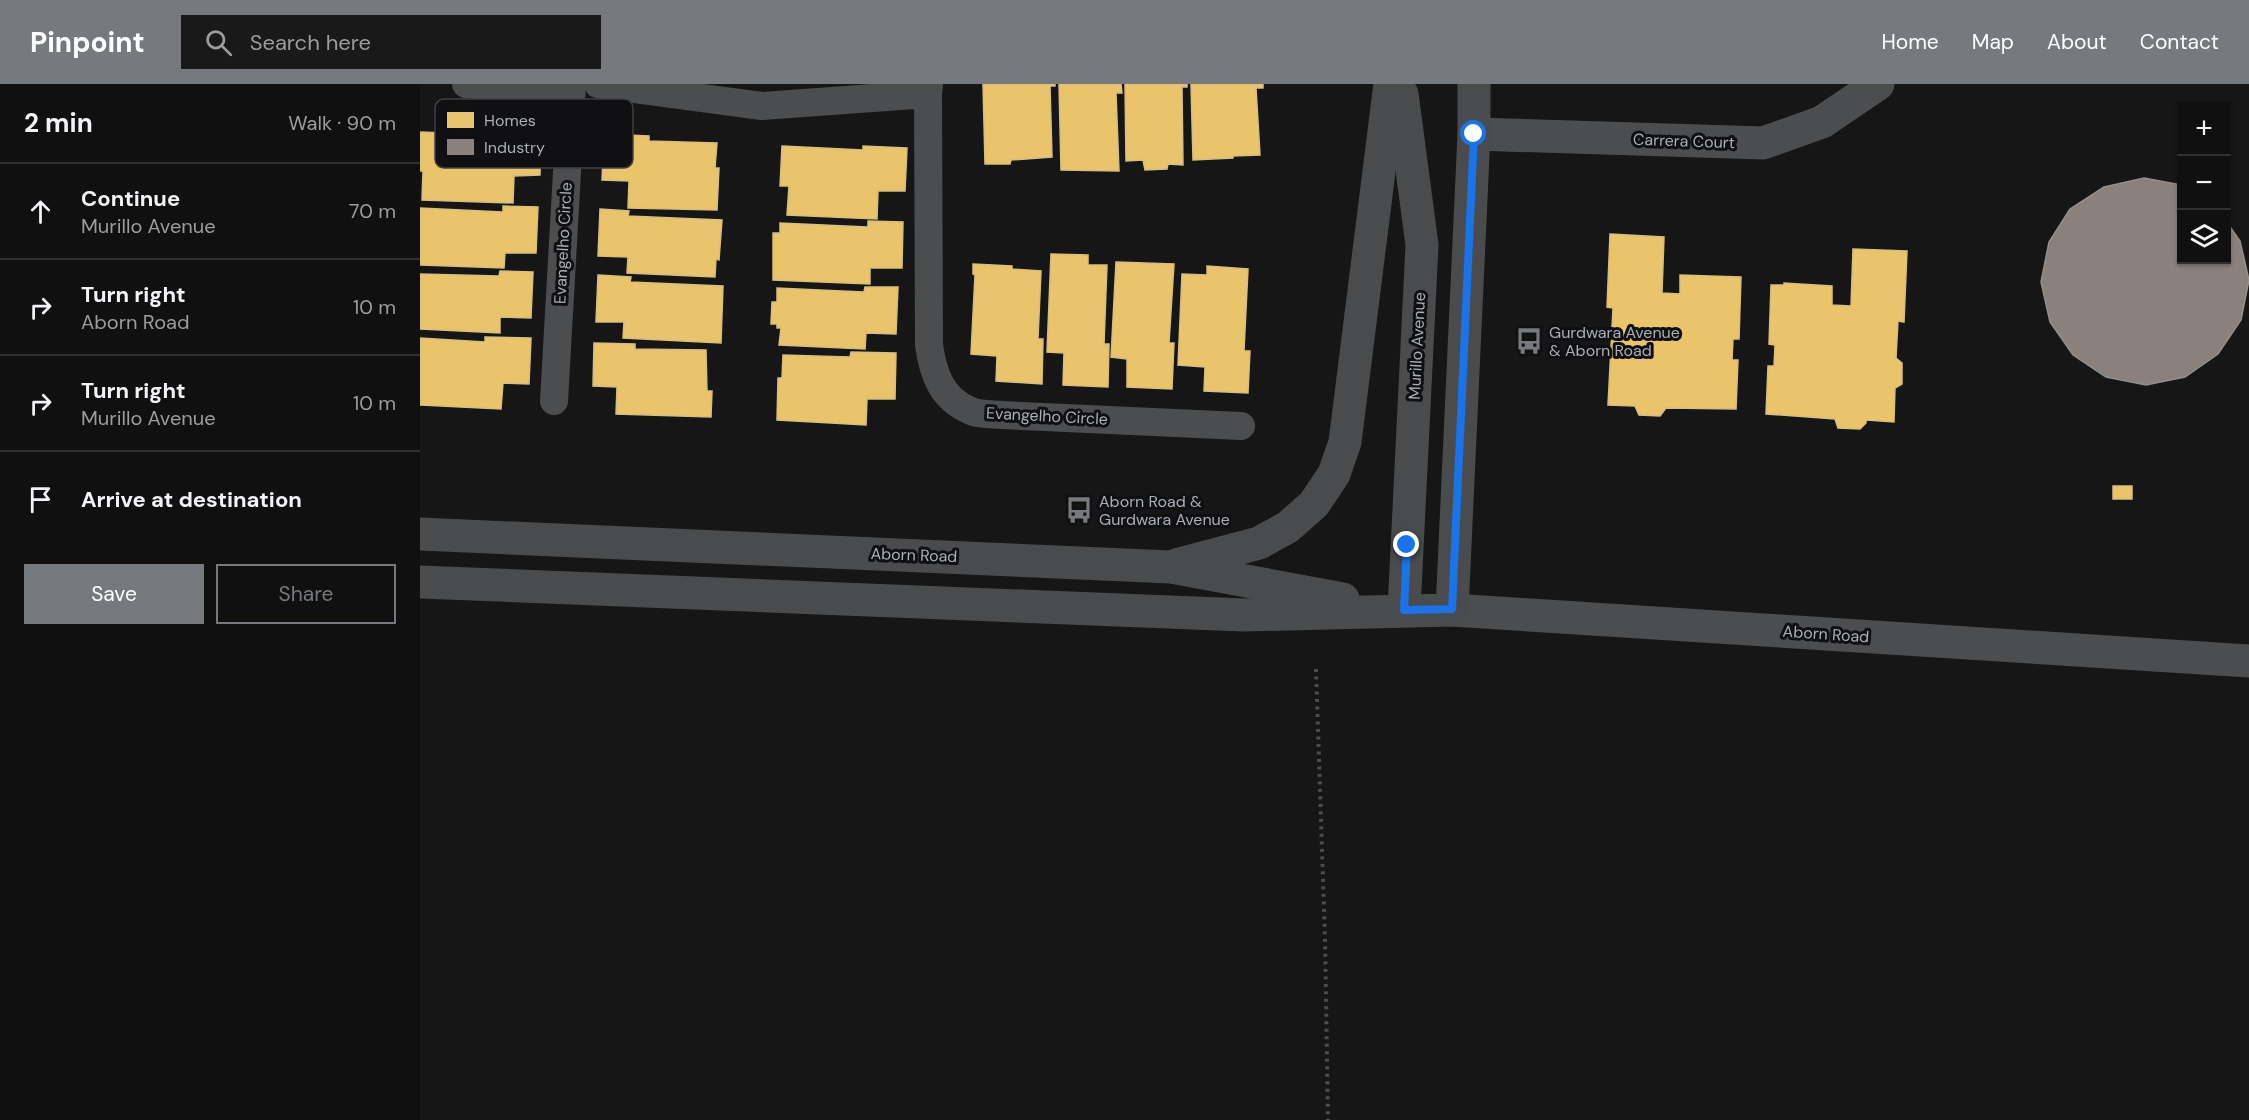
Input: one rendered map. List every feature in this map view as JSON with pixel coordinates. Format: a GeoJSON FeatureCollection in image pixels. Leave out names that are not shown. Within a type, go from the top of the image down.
{"type":"FeatureCollection","features":[{"type":"Feature","properties":{"kind":"main road"},"geometry":{"type":"LineString","coordinates":[[1171,567],[1259,543],[1288,527],[1314,504],[1334,474],[1345,442],[1390,84]]}},
{"type":"Feature","properties":{"kind":"main road","name":"Murillo Avenue"},"geometry":{"type":"LineString","coordinates":[[1401,84],[1422,245],[1404,610]]}},
{"type":"Feature","properties":{"kind":"main road"},"geometry":{"type":"LineString","coordinates":[[1452,609],[1474,134],[1474,84]]}},
{"type":"Feature","properties":{"kind":"main road","name":"Aborn Road"},"geometry":{"type":"LineString","coordinates":[[420,534],[1171,567],[1404,610]]}},
{"type":"Feature","properties":{"kind":"main road","name":"Aborn Road"},"geometry":{"type":"LineString","coordinates":[[420,582],[1244,615],[1452,609]]}},
{"type":"Feature","properties":{"kind":"street","name":"Carrera Court"},"geometry":{"type":"LineString","coordinates":[[1474,134],[1763,143],[1822,122],[1878,84]]}},
{"type":"Feature","properties":{"kind":"street","name":"Aborn Road"},"geometry":{"type":"LineString","coordinates":[[1452,609],[2249,661]]}},
{"type":"Feature","properties":{"kind":"lane"},"geometry":{"type":"LineString","coordinates":[[466,84],[527,91],[557,84]]}},
{"type":"Feature","properties":{"kind":"lane","name":"Evangelho Circle"},"geometry":{"type":"LineString","coordinates":[[571,99],[572,84]]}},
{"type":"Feature","properties":{"kind":"lane","name":"Evangelho Circle"},"geometry":{"type":"LineString","coordinates":[[598,84],[762,106],[928,89],[929,345],[933,371],[945,394],[970,411],[1002,415],[1241,426]]}},
{"type":"Feature","properties":{"kind":"lane","name":"Evangelho Circle"},"geometry":{"type":"LineString","coordinates":[[554,401],[567,168]]}},
{"type":"Feature","properties":{"kind":"path"},"geometry":{"type":"LineString","coordinates":[[1316,669],[1325,938],[1328,1120]]}},
{"type":"Feature","properties":{"kind":"building: Homes"},"geometry":{"type":"Polygon","coordinates":[[[983,84],[1055,84],[1055,86],[1050,86],[1052,157],[1011,160],[1010,164],[985,164],[983,84]]]}},
{"type":"Feature","properties":{"kind":"building: Homes"},"geometry":{"type":"Polygon","coordinates":[[[1059,84],[1121,84],[1122,93],[1116,93],[1119,171],[1061,170],[1059,84]]]}},
{"type":"Feature","properties":{"kind":"building: Homes"},"geometry":{"type":"Polygon","coordinates":[[[1125,84],[1187,84],[1187,87],[1182,87],[1183,165],[1168,164],[1167,169],[1145,170],[1143,160],[1126,161],[1125,84]]]}},
{"type":"Feature","properties":{"kind":"building: Homes"},"geometry":{"type":"Polygon","coordinates":[[[1191,84],[1263,84],[1263,88],[1256,88],[1260,155],[1193,160],[1191,84]]]}},
{"type":"Feature","properties":{"kind":"building: Homes"},"geometry":{"type":"Polygon","coordinates":[[[420,132],[435,133],[435,168],[540,168],[540,175],[514,176],[513,203],[422,200],[423,171],[420,171],[420,132]]]}},
{"type":"Feature","properties":{"kind":"building: Homes"},"geometry":{"type":"Polygon","coordinates":[[[633,135],[649,136],[649,141],[717,143],[715,168],[719,168],[717,210],[628,208],[629,181],[602,180],[603,168],[633,168],[633,135]]]}},
{"type":"Feature","properties":{"kind":"building: Homes"},"geometry":{"type":"Polygon","coordinates":[[[782,146],[863,150],[863,146],[907,148],[905,191],[878,191],[877,219],[787,215],[789,186],[780,186],[782,146]]]}},
{"type":"Feature","properties":{"kind":"building: Homes"},"geometry":{"type":"Polygon","coordinates":[[[503,206],[538,207],[536,253],[505,253],[504,268],[420,265],[420,208],[503,212],[503,206]]]}},
{"type":"Feature","properties":{"kind":"building: Homes"},"geometry":{"type":"Polygon","coordinates":[[[600,209],[629,211],[628,216],[722,220],[719,260],[716,259],[715,277],[627,273],[628,257],[598,256],[600,209]]]}},
{"type":"Feature","properties":{"kind":"building: Homes"},"geometry":{"type":"Polygon","coordinates":[[[868,221],[903,222],[902,268],[870,268],[870,284],[773,280],[773,233],[780,233],[780,223],[868,227],[868,221]]]}},
{"type":"Feature","properties":{"kind":"building: Homes"},"geometry":{"type":"Polygon","coordinates":[[[1610,234],[1664,237],[1662,293],[1680,294],[1680,275],[1741,277],[1739,339],[1733,339],[1732,360],[1738,360],[1736,409],[1666,408],[1660,416],[1639,415],[1635,406],[1608,405],[1613,308],[1607,307],[1610,234]]]}},
{"type":"Feature","properties":{"kind":"building: Homes"},"geometry":{"type":"Polygon","coordinates":[[[1853,249],[1907,251],[1904,322],[1898,321],[1896,358],[1902,363],[1902,384],[1895,388],[1894,422],[1866,420],[1860,429],[1838,428],[1835,419],[1766,414],[1768,366],[1774,366],[1775,345],[1769,344],[1771,285],[1784,285],[1784,283],[1832,286],[1832,305],[1851,306],[1853,249]]]}},
{"type":"Feature","properties":{"kind":"building: Homes"},"geometry":{"type":"Polygon","coordinates":[[[1051,254],[1088,255],[1088,265],[1107,265],[1104,344],[1109,344],[1108,387],[1063,385],[1064,353],[1047,352],[1051,254]]]}},
{"type":"Feature","properties":{"kind":"building: Homes"},"geometry":{"type":"Polygon","coordinates":[[[1116,262],[1174,264],[1169,343],[1174,343],[1172,389],[1127,387],[1127,359],[1111,357],[1116,262]]]}},
{"type":"Feature","properties":{"kind":"building: Homes"},"geometry":{"type":"Polygon","coordinates":[[[973,264],[1012,266],[1012,269],[1041,271],[1038,339],[1043,339],[1042,384],[996,381],[997,356],[971,354],[975,275],[973,264]]]}},
{"type":"Feature","properties":{"kind":"building: Homes"},"geometry":{"type":"Polygon","coordinates":[[[1207,266],[1248,269],[1244,351],[1250,351],[1248,393],[1204,391],[1205,367],[1178,365],[1182,274],[1207,275],[1207,266]]]}},
{"type":"Feature","properties":{"kind":"building: Homes"},"geometry":{"type":"Polygon","coordinates":[[[500,271],[533,272],[531,318],[500,317],[500,333],[420,329],[420,274],[499,276],[500,271]]]}},
{"type":"Feature","properties":{"kind":"building: Homes"},"geometry":{"type":"Polygon","coordinates":[[[598,275],[631,277],[630,282],[723,286],[721,343],[623,338],[624,322],[596,322],[598,275]]]}},
{"type":"Feature","properties":{"kind":"building: Homes"},"geometry":{"type":"Polygon","coordinates":[[[865,287],[898,287],[896,334],[866,333],[865,349],[779,345],[781,328],[777,328],[777,324],[771,324],[772,302],[777,302],[777,288],[864,292],[865,287]]]}},
{"type":"Feature","properties":{"kind":"building: Homes"},"geometry":{"type":"Polygon","coordinates":[[[485,337],[531,338],[529,384],[503,383],[501,409],[420,405],[420,338],[485,342],[485,337]]]}},
{"type":"Feature","properties":{"kind":"building: Homes"},"geometry":{"type":"Polygon","coordinates":[[[594,343],[635,344],[635,349],[706,350],[707,391],[712,391],[711,417],[616,414],[617,387],[593,386],[594,343]]]}},
{"type":"Feature","properties":{"kind":"building: Homes"},"geometry":{"type":"Polygon","coordinates":[[[851,352],[896,353],[895,399],[867,399],[866,425],[777,420],[778,378],[782,378],[783,355],[850,357],[851,352]]]}},
{"type":"Feature","properties":{"kind":"building: Homes"},"geometry":{"type":"Polygon","coordinates":[[[2113,486],[2132,486],[2132,499],[2113,499],[2113,486]]]}},
{"type":"Feature","properties":{"kind":"building: Industry"},"geometry":{"type":"Polygon","coordinates":[[[2144,178],[2177,184],[2177,264],[2231,264],[2231,228],[2240,241],[2249,280],[2241,320],[2218,354],[2185,377],[2146,385],[2106,377],[2073,355],[2050,322],[2041,282],[2049,242],[2070,209],[2104,187],[2144,178]]]}},
{"type":"Feature","properties":{"kind":"place","name":"Gurdwara Avenue & Aborn Road"},"geometry":{"type":"Point","coordinates":[1529,341]}},
{"type":"Feature","properties":{"kind":"place","name":"Aborn Road & Gurdwara Avenue"},"geometry":{"type":"Point","coordinates":[1079,510]}},
{"type":"Feature","properties":{"kind":"route"},"geometry":{"type":"LineString","coordinates":[[1407,545],[1404,610],[1452,609],[1474,134]]}}]}
